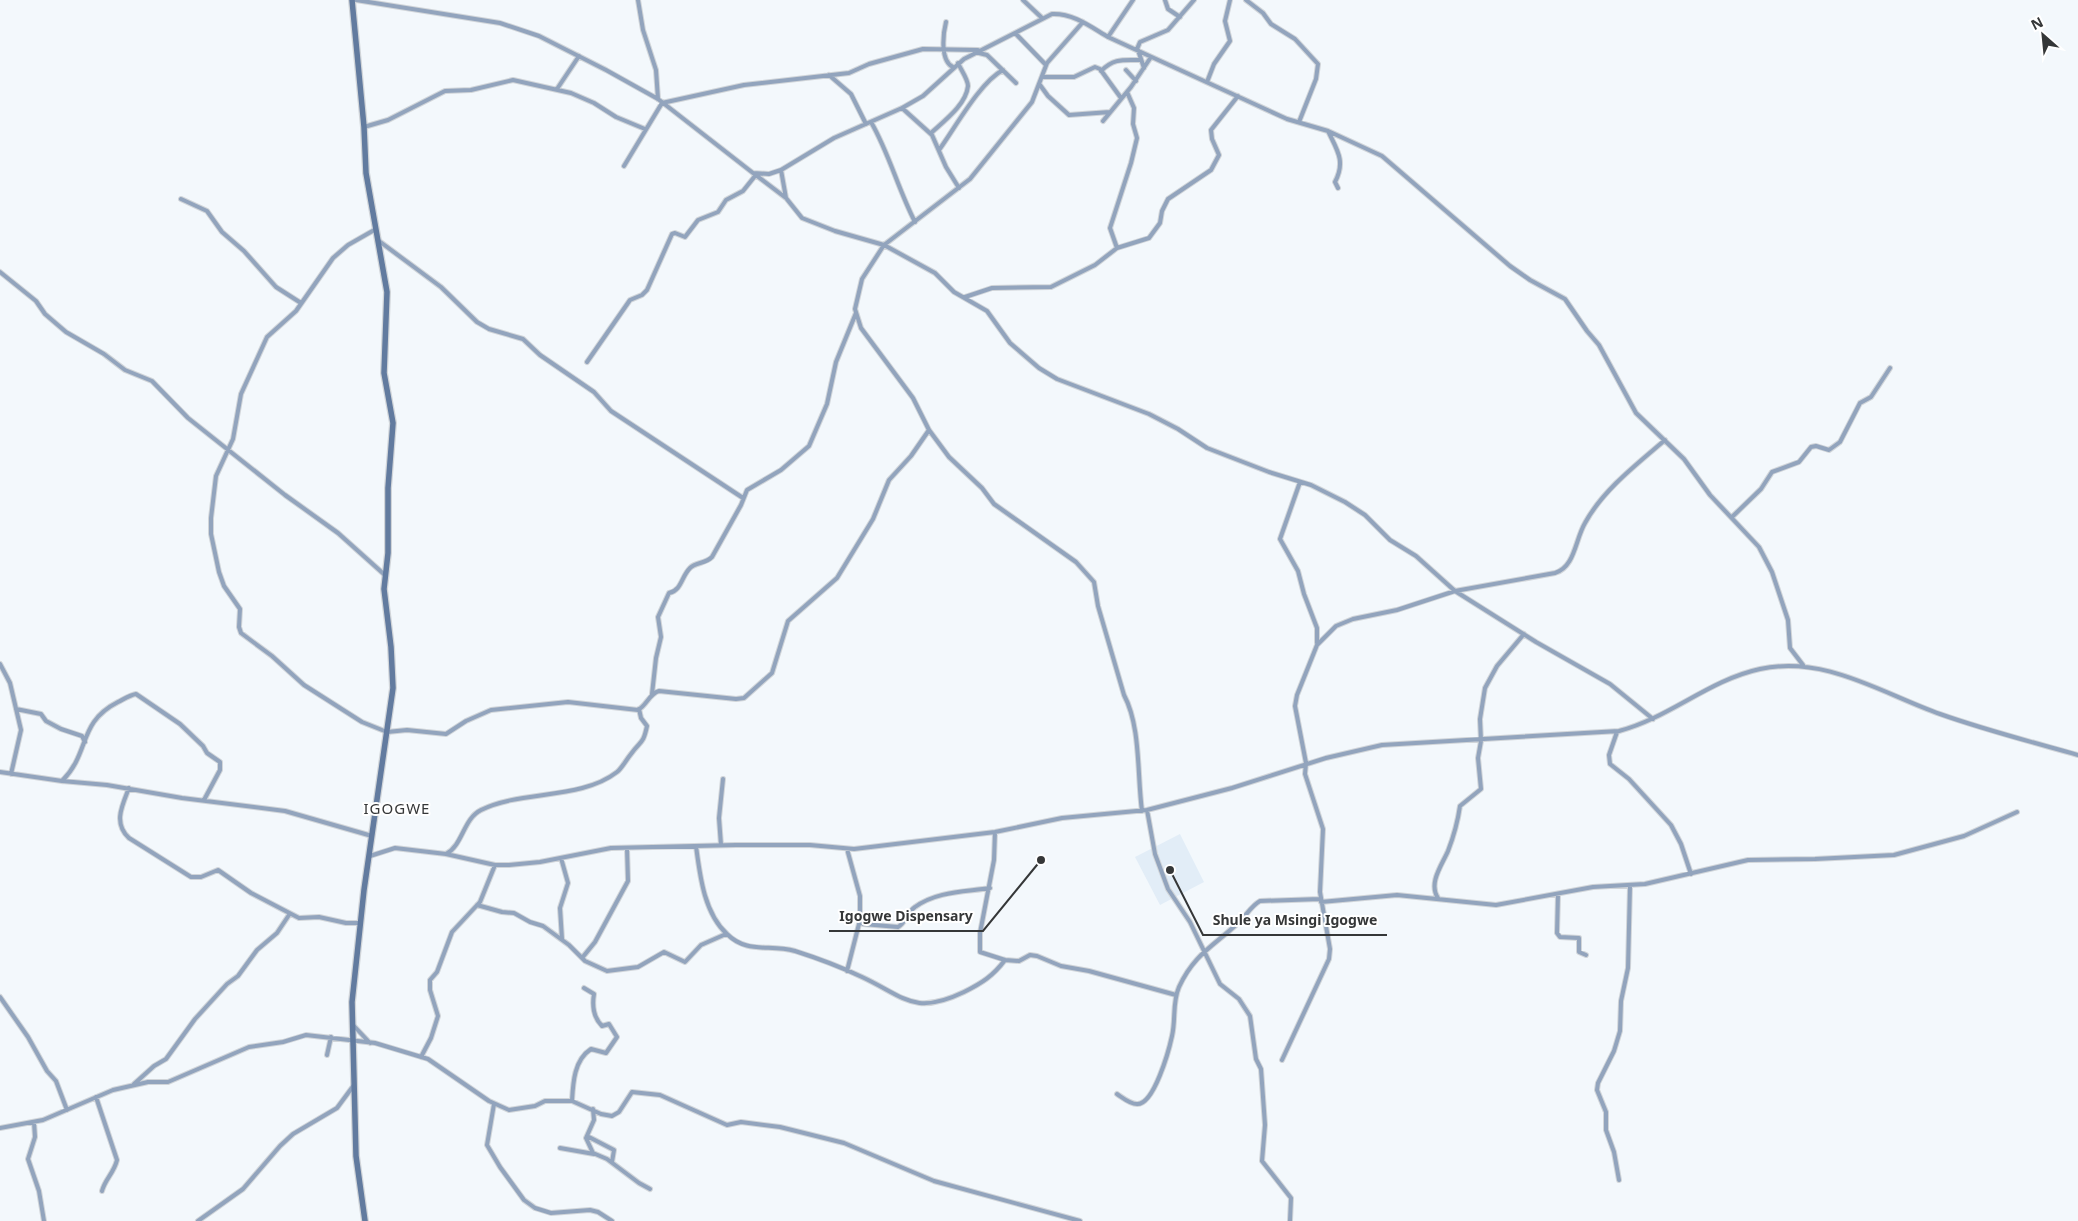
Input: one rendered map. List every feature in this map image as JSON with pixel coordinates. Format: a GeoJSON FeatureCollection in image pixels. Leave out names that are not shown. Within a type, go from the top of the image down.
{"type":"FeatureCollection","features":[{"type":"Feature","properties":{"kind":"main road"},"geometry":{"type":"LineString","coordinates":[[352,0],[364,127],[366,173],[387,292],[384,373],[393,423],[388,488],[384,600],[393,675],[352,996],[356,1083],[356,1156],[365,1221]]}},
{"type":"Feature","properties":{"kind":"street"},"geometry":{"type":"LineString","coordinates":[[356,0],[500,23],[539,36],[658,99],[786,198]]}},
{"type":"Feature","properties":{"kind":"street"},"geometry":{"type":"LineString","coordinates":[[638,0],[643,30],[656,70],[658,99]]}},
{"type":"Feature","properties":{"kind":"street"},"geometry":{"type":"LineString","coordinates":[[1023,0],[1041,17]]}},
{"type":"Feature","properties":{"kind":"street"},"geometry":{"type":"LineString","coordinates":[[1108,37],[1133,0]]}},
{"type":"Feature","properties":{"kind":"street"},"geometry":{"type":"LineString","coordinates":[[1164,0],[1168,9],[1180,17]]}},
{"type":"Feature","properties":{"kind":"street"},"geometry":{"type":"LineString","coordinates":[[1144,68],[1137,50],[1140,42],[1168,30],[1194,0]]}},
{"type":"Feature","properties":{"kind":"street"},"geometry":{"type":"LineString","coordinates":[[1207,82],[1214,64],[1230,41],[1225,20],[1230,0]]}},
{"type":"Feature","properties":{"kind":"street"},"geometry":{"type":"LineString","coordinates":[[1246,0],[1263,13],[1271,24],[1289,34],[1318,64],[1316,79],[1299,122]]}},
{"type":"Feature","properties":{"kind":"street"},"geometry":{"type":"LineString","coordinates":[[754,174],[769,174],[780,170],[834,138],[902,108],[923,96],[953,67],[976,51],[1041,17],[1060,13],[1083,22],[1108,37],[1238,96],[1299,122],[1328,131],[1382,156],[1510,266],[1530,280],[1566,299],[1587,332],[1599,345],[1636,413],[1684,458],[1710,494],[1751,537],[1765,557],[1788,620],[1790,648],[1803,665]]}},
{"type":"Feature","properties":{"kind":"street"},"geometry":{"type":"LineString","coordinates":[[945,75],[948,63],[944,49],[946,22]]}},
{"type":"Feature","properties":{"kind":"street"},"geometry":{"type":"LineString","coordinates":[[376,228],[348,245],[333,258],[301,303],[267,337],[241,394],[236,428],[229,450],[216,476],[211,534],[220,577],[241,611],[240,631],[316,693],[351,716],[387,732],[407,730],[446,734],[466,721],[491,710],[546,704],[575,703],[633,711],[640,709],[652,694],[656,658],[661,637],[658,617],[670,592],[677,590],[684,575],[693,565],[710,559],[750,486],[781,470],[809,446],[827,404],[836,362],[856,313],[857,294],[862,279],[884,245],[970,179],[1028,107],[1040,85],[1046,65],[1083,22]]}},
{"type":"Feature","properties":{"kind":"street"},"geometry":{"type":"LineString","coordinates":[[1015,32],[1046,65]]}},
{"type":"Feature","properties":{"kind":"street"},"geometry":{"type":"LineString","coordinates":[[624,166],[662,103],[689,99],[728,88],[849,72],[869,64],[923,49],[976,51],[987,55],[1016,83]]}},
{"type":"Feature","properties":{"kind":"street"},"geometry":{"type":"LineString","coordinates":[[557,89],[579,56]]}},
{"type":"Feature","properties":{"kind":"street"},"geometry":{"type":"LineString","coordinates":[[1103,121],[1136,81],[1151,57]]}},
{"type":"Feature","properties":{"kind":"street"},"geometry":{"type":"LineString","coordinates":[[1101,72],[1108,64],[1119,59],[1140,60]]}},
{"type":"Feature","properties":{"kind":"street"},"geometry":{"type":"LineString","coordinates":[[948,63],[953,67]]}},
{"type":"Feature","properties":{"kind":"street"},"geometry":{"type":"LineString","coordinates":[[931,133],[954,111],[967,88],[967,81],[958,64]]}},
{"type":"Feature","properties":{"kind":"street"},"geometry":{"type":"LineString","coordinates":[[1042,77],[1056,75],[1074,77],[1096,68],[1121,98]]}},
{"type":"Feature","properties":{"kind":"street"},"geometry":{"type":"LineString","coordinates":[[939,150],[978,95],[994,76],[1003,70]]}},
{"type":"Feature","properties":{"kind":"street"},"geometry":{"type":"LineString","coordinates":[[1126,70],[1136,81]]}},
{"type":"Feature","properties":{"kind":"street"},"geometry":{"type":"LineString","coordinates":[[829,75],[851,94],[882,140],[899,189],[915,222]]}},
{"type":"Feature","properties":{"kind":"street"},"geometry":{"type":"LineString","coordinates":[[364,127],[388,120],[448,90],[470,90],[512,80],[557,89],[594,103],[608,113],[645,129]]}},
{"type":"Feature","properties":{"kind":"street"},"geometry":{"type":"LineString","coordinates":[[1040,85],[1069,115],[1110,112]]}},
{"type":"Feature","properties":{"kind":"street"},"geometry":{"type":"LineString","coordinates":[[1117,248],[1110,228],[1117,200],[1132,163],[1137,138],[1133,124],[1134,108],[1127,92]]}},
{"type":"Feature","properties":{"kind":"street"},"geometry":{"type":"LineString","coordinates":[[965,297],[992,288],[1050,287],[1095,266],[1117,248],[1152,236],[1160,223],[1162,211],[1168,199],[1214,167],[1219,155],[1212,139],[1212,130],[1238,96]]}},
{"type":"Feature","properties":{"kind":"street"},"geometry":{"type":"LineString","coordinates":[[902,108],[931,133],[946,167],[959,188]]}},
{"type":"Feature","properties":{"kind":"street"},"geometry":{"type":"LineString","coordinates":[[1328,131],[1339,153],[1341,170],[1335,182],[1338,188]]}},
{"type":"Feature","properties":{"kind":"street"},"geometry":{"type":"LineString","coordinates":[[780,170],[786,198],[792,208],[802,218],[835,231],[884,245],[935,273],[954,292],[987,311],[1010,343],[1057,379],[1149,414],[1178,429],[1207,448],[1334,495],[1356,508],[1390,540],[1416,556],[1455,591],[1610,684],[1653,719]]}},
{"type":"Feature","properties":{"kind":"street"},"geometry":{"type":"LineString","coordinates":[[587,362],[630,300],[642,295],[647,290],[672,234],[675,233],[685,237],[698,220],[718,212],[726,200],[740,193],[754,174]]}},
{"type":"Feature","properties":{"kind":"street"},"geometry":{"type":"LineString","coordinates":[[181,199],[207,211],[222,232],[244,251],[276,287],[301,303]]}},
{"type":"Feature","properties":{"kind":"street"},"geometry":{"type":"LineString","coordinates":[[379,242],[441,287],[477,322],[489,329],[523,339],[540,356],[594,392],[611,411],[743,498]]}},
{"type":"Feature","properties":{"kind":"street"},"geometry":{"type":"LineString","coordinates":[[0,272],[36,301],[45,314],[66,332],[104,354],[125,370],[152,381],[182,412],[338,533],[386,576]]}},
{"type":"Feature","properties":{"kind":"street"},"geometry":{"type":"LineString","coordinates":[[856,313],[861,328],[913,398],[929,430],[949,457],[982,488],[994,504],[1076,562],[1094,582],[1100,612],[1124,695],[1130,702],[1137,743],[1144,810],[1155,854],[1164,879],[1190,922],[1220,984],[1239,999],[1250,1016],[1256,1059],[1261,1069],[1265,1125],[1262,1161],[1291,1198],[1290,1221]]}},
{"type":"Feature","properties":{"kind":"street"},"geometry":{"type":"LineString","coordinates":[[1732,517],[1761,489],[1772,472],[1799,462],[1811,447],[1816,446],[1829,450],[1837,446],[1850,426],[1860,403],[1871,397],[1890,368]]}},
{"type":"Feature","properties":{"kind":"street"},"geometry":{"type":"LineString","coordinates":[[652,694],[664,690],[741,699],[770,676],[775,667],[788,621],[798,610],[829,586],[842,572],[874,519],[889,480],[912,456],[929,430]]}},
{"type":"Feature","properties":{"kind":"street"},"geometry":{"type":"LineString","coordinates":[[1282,1060],[1329,959],[1330,949],[1321,900],[1323,829],[1305,774],[1306,763],[1295,701],[1317,645],[1323,637],[1343,622],[1397,610],[1455,591],[1555,573],[1565,569],[1571,560],[1584,524],[1594,510],[1633,468],[1665,440]]}},
{"type":"Feature","properties":{"kind":"street"},"geometry":{"type":"LineString","coordinates":[[1300,482],[1280,539],[1298,571],[1304,594],[1315,621],[1318,634],[1317,645]]}},
{"type":"Feature","properties":{"kind":"street"},"geometry":{"type":"LineString","coordinates":[[1438,898],[1434,889],[1441,861],[1448,849],[1457,824],[1460,806],[1480,792],[1478,758],[1481,741],[1480,719],[1488,681],[1497,666],[1524,634]]}},
{"type":"Feature","properties":{"kind":"street"},"geometry":{"type":"LineString","coordinates":[[0,664],[10,683],[21,735],[13,759],[11,774]]}},
{"type":"Feature","properties":{"kind":"street"},"geometry":{"type":"LineString","coordinates":[[370,856],[396,848],[446,854],[495,865],[521,865],[601,849],[721,845],[810,845],[847,849],[994,832],[1031,822],[1144,810],[1230,789],[1306,763],[1382,745],[1617,732],[1653,719],[1746,672],[1775,666],[1803,665],[1836,672],[1940,714],[2078,755]]}},
{"type":"Feature","properties":{"kind":"street"},"geometry":{"type":"LineString","coordinates":[[62,781],[79,758],[92,722],[104,709],[136,694],[180,724],[204,746],[208,754],[220,762],[220,770],[204,800]]}},
{"type":"Feature","properties":{"kind":"street"},"geometry":{"type":"LineString","coordinates":[[16,709],[41,714],[46,721],[61,729],[82,736],[84,742]]}},
{"type":"Feature","properties":{"kind":"street"},"geometry":{"type":"LineString","coordinates":[[446,854],[455,846],[472,817],[481,810],[501,802],[576,789],[618,772],[644,739],[647,726],[641,718],[640,709]]}},
{"type":"Feature","properties":{"kind":"street"},"geometry":{"type":"LineString","coordinates":[[1617,732],[1609,755],[1610,764],[1628,779],[1671,824],[1681,844],[1691,874]]}},
{"type":"Feature","properties":{"kind":"street"},"geometry":{"type":"LineString","coordinates":[[0,772],[129,788],[285,812],[372,836]]}},
{"type":"Feature","properties":{"kind":"street"},"geometry":{"type":"LineString","coordinates":[[721,845],[719,818],[723,779]]}},
{"type":"Feature","properties":{"kind":"street"},"geometry":{"type":"LineString","coordinates":[[129,788],[119,821],[120,828],[128,837],[187,875],[202,877],[218,870],[250,893],[289,915],[301,919],[319,917],[346,923],[360,923]]}},
{"type":"Feature","properties":{"kind":"street"},"geometry":{"type":"LineString","coordinates":[[1117,1094],[1126,1100],[1140,1104],[1145,1102],[1153,1093],[1172,1035],[1176,995],[1181,982],[1203,950],[1234,926],[1260,902],[1397,895],[1496,905],[1593,887],[1630,886],[1748,860],[1894,855],[1964,836],[2017,812]]}},
{"type":"Feature","properties":{"kind":"street"},"geometry":{"type":"LineString","coordinates":[[994,832],[994,860],[980,933],[980,952],[1005,960],[1021,961],[1030,955],[1037,956],[1061,966],[1089,971],[1176,995]]}},
{"type":"Feature","properties":{"kind":"street"},"geometry":{"type":"LineString","coordinates":[[696,846],[703,890],[717,922],[726,934],[745,946],[775,946],[847,971],[908,1002],[929,1004],[947,1000],[985,982],[996,973],[1005,960]]}},
{"type":"Feature","properties":{"kind":"street"},"geometry":{"type":"LineString","coordinates":[[582,958],[595,942],[628,882],[627,848]]}},
{"type":"Feature","properties":{"kind":"street"},"geometry":{"type":"LineString","coordinates":[[847,849],[860,896],[860,920],[847,971]]}},
{"type":"Feature","properties":{"kind":"street"},"geometry":{"type":"LineString","coordinates":[[561,858],[568,883],[560,908],[562,940]]}},
{"type":"Feature","properties":{"kind":"street"},"geometry":{"type":"LineString","coordinates":[[422,1057],[438,1016],[430,990],[430,980],[437,972],[452,932],[477,906],[483,896],[495,865]]}},
{"type":"Feature","properties":{"kind":"street"},"geometry":{"type":"LineString","coordinates":[[1619,1180],[1614,1152],[1606,1130],[1606,1112],[1597,1090],[1598,1083],[1614,1051],[1620,1031],[1621,1001],[1628,968],[1630,886]]}},
{"type":"Feature","properties":{"kind":"street"},"geometry":{"type":"LineString","coordinates":[[860,920],[866,924],[898,927],[903,924],[911,910],[923,902],[948,893],[990,888]]}},
{"type":"Feature","properties":{"kind":"street"},"geometry":{"type":"LineString","coordinates":[[1558,894],[1556,933],[1560,937],[1579,938],[1579,952],[1586,955]]}},
{"type":"Feature","properties":{"kind":"street"},"geometry":{"type":"LineString","coordinates":[[477,906],[516,913],[530,922],[543,926],[582,958],[599,969],[610,972],[638,967],[664,952],[684,963],[701,945],[726,934]]}},
{"type":"Feature","properties":{"kind":"street"},"geometry":{"type":"LineString","coordinates":[[132,1086],[154,1066],[166,1059],[195,1019],[227,984],[238,976],[257,950],[277,933],[289,915]]}},
{"type":"Feature","properties":{"kind":"street"},"geometry":{"type":"LineString","coordinates":[[572,1101],[573,1078],[584,1055],[591,1049],[606,1053],[618,1037],[609,1024],[602,1026],[599,1023],[593,1011],[594,994],[584,988]]}},
{"type":"Feature","properties":{"kind":"street"},"geometry":{"type":"LineString","coordinates":[[0,998],[28,1037],[47,1071],[56,1081],[67,1110]]}},
{"type":"Feature","properties":{"kind":"street"},"geometry":{"type":"LineString","coordinates":[[352,1024],[370,1043]]}},
{"type":"Feature","properties":{"kind":"street"},"geometry":{"type":"LineString","coordinates":[[0,1128],[34,1122],[96,1097],[132,1086],[170,1081],[250,1047],[283,1042],[306,1035],[332,1037],[370,1043],[422,1057],[438,1065],[494,1104],[509,1110],[535,1106],[545,1101],[572,1101],[601,1114],[612,1116],[619,1112],[632,1093],[657,1094],[723,1124],[743,1122],[809,1133],[884,1158],[934,1181],[1080,1221]]}},
{"type":"Feature","properties":{"kind":"street"},"geometry":{"type":"LineString","coordinates":[[327,1055],[332,1037]]}},
{"type":"Feature","properties":{"kind":"street"},"geometry":{"type":"LineString","coordinates":[[198,1221],[243,1188],[293,1134],[337,1108],[356,1083]]}},
{"type":"Feature","properties":{"kind":"street"},"geometry":{"type":"LineString","coordinates":[[96,1097],[116,1160],[110,1174],[104,1181],[102,1190]]}},
{"type":"Feature","properties":{"kind":"street"},"geometry":{"type":"LineString","coordinates":[[494,1104],[487,1145],[500,1168],[524,1200],[535,1208],[551,1214],[590,1210],[612,1221]]}},
{"type":"Feature","properties":{"kind":"street"},"geometry":{"type":"LineString","coordinates":[[593,1109],[594,1120],[587,1139],[594,1154]]}},
{"type":"Feature","properties":{"kind":"street"},"geometry":{"type":"LineString","coordinates":[[34,1122],[35,1137],[28,1158],[39,1190],[44,1221]]}},
{"type":"Feature","properties":{"kind":"street"},"geometry":{"type":"LineString","coordinates":[[587,1136],[614,1150],[612,1162]]}},
{"type":"Feature","properties":{"kind":"street"},"geometry":{"type":"LineString","coordinates":[[560,1148],[594,1154],[612,1162],[650,1189]]}},
{"type":"Feature","properties":{"kind":"shaded area"},"geometry":{"type":"Polygon","coordinates":[[[1180,834],[1204,882],[1160,905],[1135,857],[1180,834]]]}},
{"type":"Feature","properties":{"kind":"place","name":"Igogwe Dispensary"},"geometry":{"type":"Point","coordinates":[1041,860]}},
{"type":"Feature","properties":{"kind":"place","name":"Shule ya Msingi Igogwe"},"geometry":{"type":"Point","coordinates":[1170,870]}},
{"type":"Feature","properties":{"kind":"district","name":"IGOGWE"},"geometry":{"type":"Point","coordinates":[397,808]}}]}
